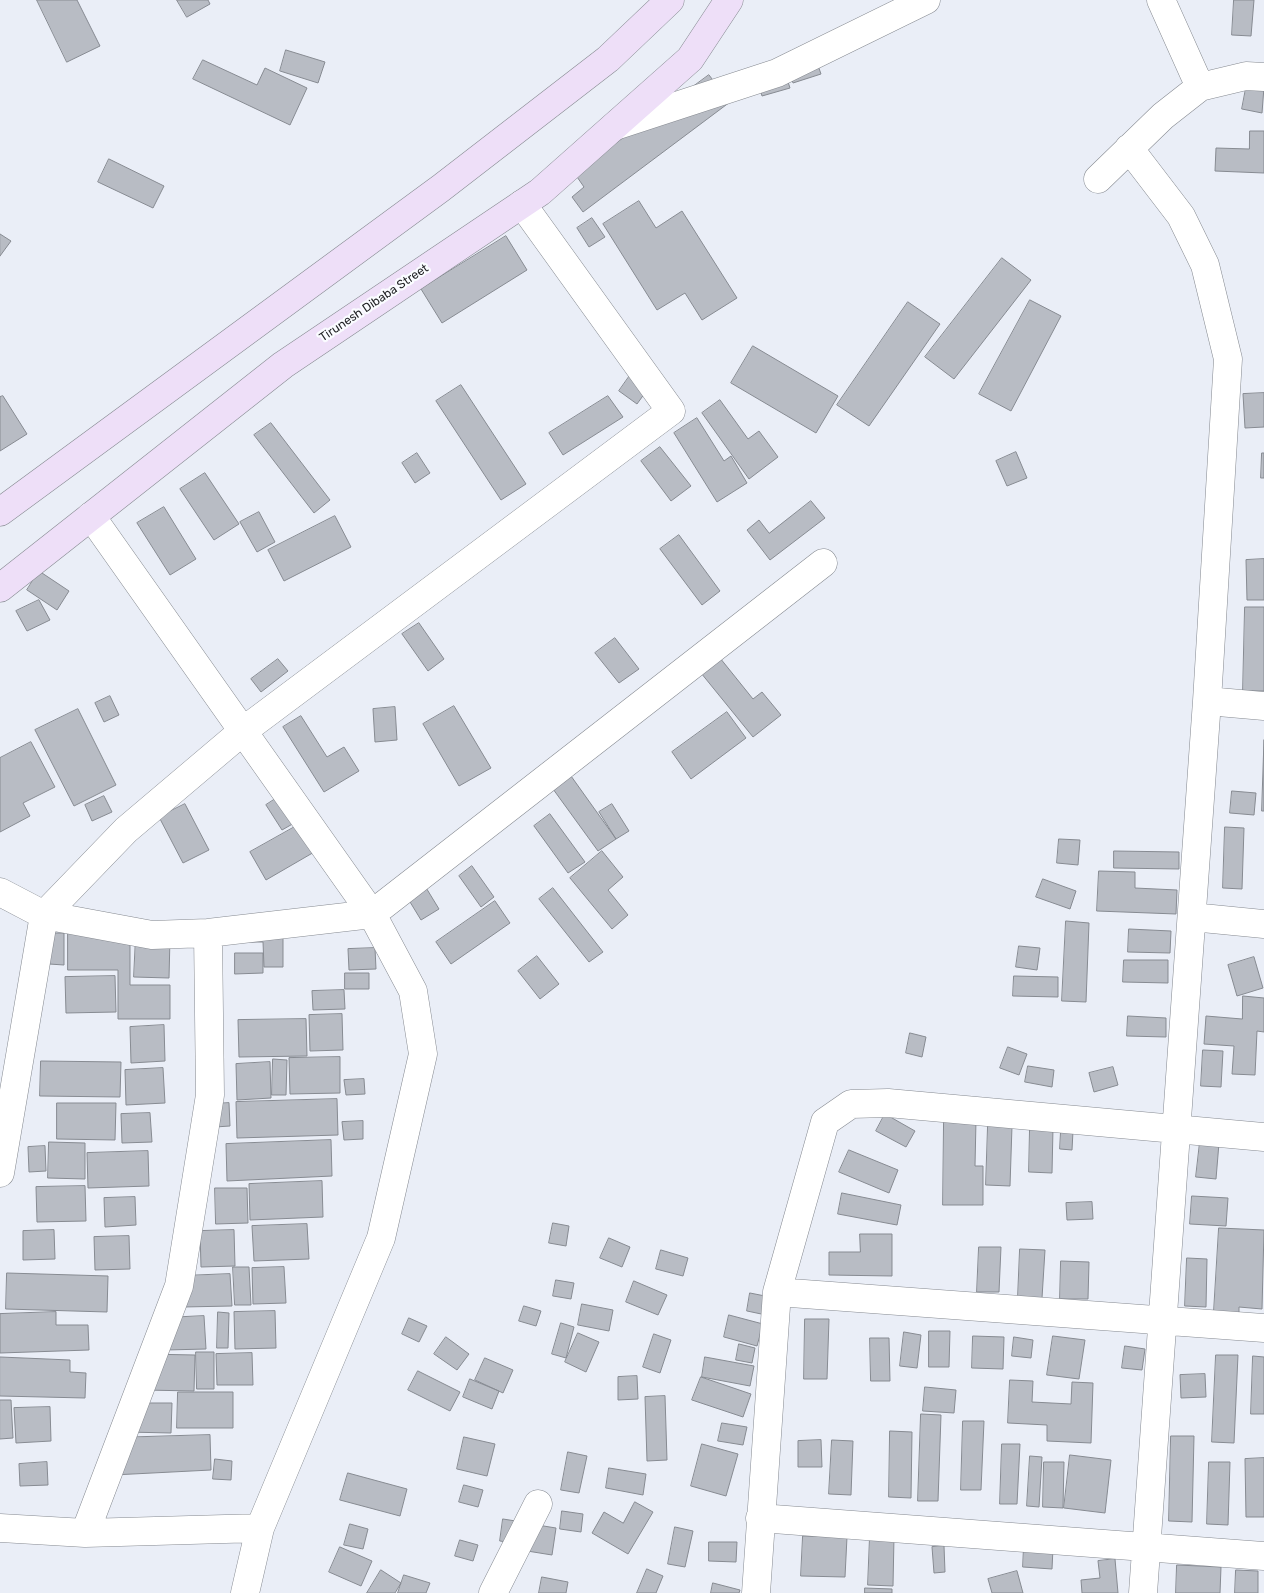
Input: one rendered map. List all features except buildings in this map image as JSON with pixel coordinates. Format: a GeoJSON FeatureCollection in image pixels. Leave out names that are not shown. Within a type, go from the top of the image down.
{"type":"FeatureCollection","features":[{"type":"Feature","properties":{"kind":"main road"},"geometry":{"type":"LineString","coordinates":[[0,512],[441,188],[608,59],[670,0]]}},
{"type":"Feature","properties":{"kind":"main road","name":"Tirunesh Dibaba Street"},"geometry":{"type":"LineString","coordinates":[[0,588],[283,365],[540,192],[690,59],[729,0]]}},
{"type":"Feature","properties":{"kind":"street"},"geometry":{"type":"LineString","coordinates":[[615,126],[777,73],[926,0]]}},
{"type":"Feature","properties":{"kind":"street"},"geometry":{"type":"LineString","coordinates":[[1161,0],[1200,87]]}},
{"type":"Feature","properties":{"kind":"street"},"geometry":{"type":"LineString","coordinates":[[1098,179],[1163,116],[1200,87],[1246,76],[1264,77]]}},
{"type":"Feature","properties":{"kind":"street"},"geometry":{"type":"LineString","coordinates":[[1129,148],[1181,216],[1205,265],[1228,359],[1207,701],[1143,1593]]}},
{"type":"Feature","properties":{"kind":"street"},"geometry":{"type":"LineString","coordinates":[[0,1173],[44,915],[126,830],[243,732],[671,411],[522,204]]}},
{"type":"Feature","properties":{"kind":"street"},"geometry":{"type":"LineString","coordinates":[[92,516],[372,914],[413,991],[423,1054],[381,1238],[260,1528],[245,1593]]}},
{"type":"Feature","properties":{"kind":"street"},"geometry":{"type":"LineString","coordinates":[[0,892],[44,915],[152,935],[208,933],[372,914],[823,563]]}},
{"type":"Feature","properties":{"kind":"street"},"geometry":{"type":"LineString","coordinates":[[1207,701],[1264,706]]}},
{"type":"Feature","properties":{"kind":"street"},"geometry":{"type":"LineString","coordinates":[[1192,917],[1264,924]]}},
{"type":"Feature","properties":{"kind":"street"},"geometry":{"type":"LineString","coordinates":[[84,1533],[179,1286],[210,1095],[208,933]]}},
{"type":"Feature","properties":{"kind":"street"},"geometry":{"type":"LineString","coordinates":[[756,1593],[777,1292],[825,1122],[851,1104],[888,1102],[1264,1137]]}},
{"type":"Feature","properties":{"kind":"street"},"geometry":{"type":"LineString","coordinates":[[777,1292],[1264,1328]]}},
{"type":"Feature","properties":{"kind":"street"},"geometry":{"type":"LineString","coordinates":[[492,1593],[538,1504]]}},
{"type":"Feature","properties":{"kind":"street"},"geometry":{"type":"LineString","coordinates":[[760,1518],[1264,1556]]}},
{"type":"Feature","properties":{"kind":"street"},"geometry":{"type":"LineString","coordinates":[[0,1528],[84,1533],[260,1528]]}}]}
